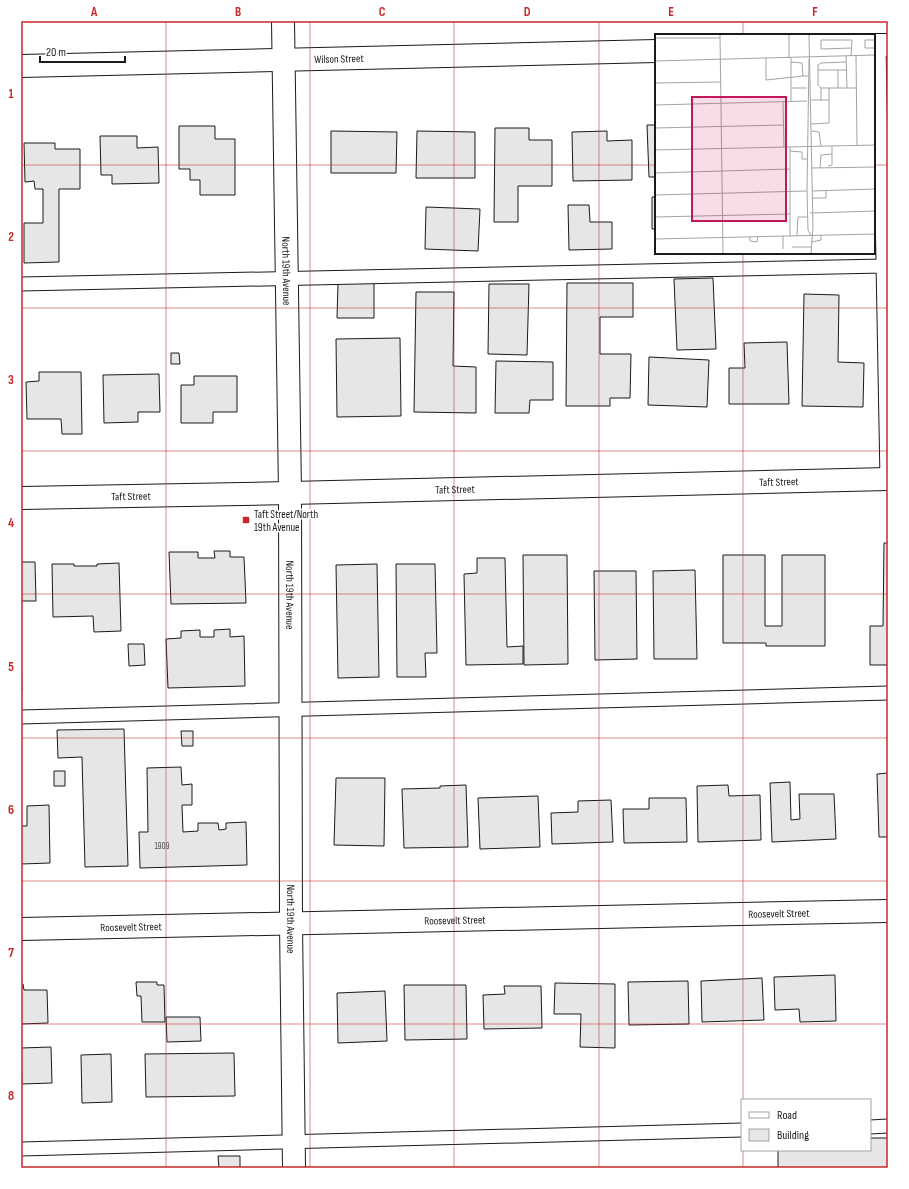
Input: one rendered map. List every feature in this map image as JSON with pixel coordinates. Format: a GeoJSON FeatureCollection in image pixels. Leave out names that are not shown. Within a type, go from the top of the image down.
{"type":"FeatureCollection","features":[{"type":"Feature","properties":{"kind":"street","name":"North 19th Avenue"},"geometry":{"type":"LineString","coordinates":[[283,21],[290,493],[291,923],[294,1168]]}},
{"type":"Feature","properties":{"kind":"street","name":"Wilson Street"},"geometry":{"type":"LineString","coordinates":[[21,66],[655,51]]}},
{"type":"Feature","properties":{"kind":"street","name":"Taft Street"},"geometry":{"type":"LineString","coordinates":[[21,498],[888,479]]}},
{"type":"Feature","properties":{"kind":"street","name":"Roosevelt Street"},"geometry":{"type":"LineString","coordinates":[[21,930],[291,923],[888,912]]}},
{"type":"Feature","properties":{"kind":"lane"},"geometry":{"type":"LineString","coordinates":[[880,45],[888,479]]}},
{"type":"Feature","properties":{"kind":"lane"},"geometry":{"type":"LineString","coordinates":[[21,284],[883,266]]}},
{"type":"Feature","properties":{"kind":"lane"},"geometry":{"type":"LineString","coordinates":[[21,717],[888,693]]}},
{"type":"Feature","properties":{"kind":"lane"},"geometry":{"type":"LineString","coordinates":[[871,1127],[888,1126]]}},
{"type":"Feature","properties":{"kind":"lane"},"geometry":{"type":"LineString","coordinates":[[21,1149],[741,1130]]}},
{"type":"Feature","properties":{"kind":"building"},"geometry":{"type":"Polygon","coordinates":[[[647,125],[655,125],[655,177],[649,177],[647,125]]]}},
{"type":"Feature","properties":{"kind":"building"},"geometry":{"type":"Polygon","coordinates":[[[179,126],[215,126],[215,139],[235,139],[235,195],[200,195],[200,180],[190,180],[190,169],[179,169],[179,126]]]}},
{"type":"Feature","properties":{"kind":"building"},"geometry":{"type":"Polygon","coordinates":[[[495,128],[529,128],[529,140],[552,140],[552,186],[518,186],[518,222],[494,222],[495,128]]]}},
{"type":"Feature","properties":{"kind":"building"},"geometry":{"type":"Polygon","coordinates":[[[331,131],[397,132],[396,173],[331,173],[331,131]]]}},
{"type":"Feature","properties":{"kind":"building"},"geometry":{"type":"Polygon","coordinates":[[[417,131],[475,132],[475,178],[416,178],[417,131]]]}},
{"type":"Feature","properties":{"kind":"building"},"geometry":{"type":"Polygon","coordinates":[[[607,131],[607,141],[632,140],[632,180],[573,181],[572,132],[607,131]]]}},
{"type":"Feature","properties":{"kind":"building"},"geometry":{"type":"Polygon","coordinates":[[[100,136],[137,136],[137,148],[158,147],[159,183],[112,184],[112,175],[101,175],[100,136]]]}},
{"type":"Feature","properties":{"kind":"building"},"geometry":{"type":"Polygon","coordinates":[[[24,143],[55,143],[55,149],[80,149],[80,189],[59,189],[59,262],[24,263],[24,223],[43,223],[43,189],[35,189],[34,181],[25,182],[24,143]]]}},
{"type":"Feature","properties":{"kind":"building"},"geometry":{"type":"Polygon","coordinates":[[[652,197],[655,197],[655,229],[652,229],[652,197]]]}},
{"type":"Feature","properties":{"kind":"building"},"geometry":{"type":"Polygon","coordinates":[[[568,205],[589,205],[590,222],[612,222],[612,249],[569,250],[568,205]]]}},
{"type":"Feature","properties":{"kind":"building"},"geometry":{"type":"Polygon","coordinates":[[[426,207],[480,209],[478,251],[425,249],[426,207]]]}},
{"type":"Feature","properties":{"kind":"building"},"geometry":{"type":"Polygon","coordinates":[[[713,278],[716,349],[677,350],[674,279],[713,278]]]}},
{"type":"Feature","properties":{"kind":"building"},"geometry":{"type":"Polygon","coordinates":[[[338,283],[374,283],[374,318],[337,318],[338,283]]]}},
{"type":"Feature","properties":{"kind":"building"},"geometry":{"type":"Polygon","coordinates":[[[567,283],[633,283],[633,317],[600,317],[600,354],[631,354],[630,398],[610,398],[610,406],[566,406],[567,283]]]}},
{"type":"Feature","properties":{"kind":"building"},"geometry":{"type":"Polygon","coordinates":[[[489,284],[529,284],[527,355],[488,354],[489,284]]]}},
{"type":"Feature","properties":{"kind":"building"},"geometry":{"type":"Polygon","coordinates":[[[416,292],[454,292],[453,366],[476,367],[476,413],[414,412],[416,292]]]}},
{"type":"Feature","properties":{"kind":"building"},"geometry":{"type":"Polygon","coordinates":[[[804,294],[839,295],[838,362],[864,363],[863,407],[802,406],[804,294]]]}},
{"type":"Feature","properties":{"kind":"building"},"geometry":{"type":"Polygon","coordinates":[[[400,338],[401,416],[337,417],[336,339],[400,338]]]}},
{"type":"Feature","properties":{"kind":"building"},"geometry":{"type":"Polygon","coordinates":[[[787,342],[789,404],[729,404],[729,368],[745,368],[744,343],[787,342]]]}},
{"type":"Feature","properties":{"kind":"building"},"geometry":{"type":"Polygon","coordinates":[[[171,353],[179,353],[180,364],[171,364],[171,353]]]}},
{"type":"Feature","properties":{"kind":"building"},"geometry":{"type":"Polygon","coordinates":[[[649,357],[709,360],[707,407],[648,405],[649,357]]]}},
{"type":"Feature","properties":{"kind":"building"},"geometry":{"type":"Polygon","coordinates":[[[496,361],[553,362],[553,400],[530,400],[529,413],[495,413],[496,361]]]}},
{"type":"Feature","properties":{"kind":"building"},"geometry":{"type":"Polygon","coordinates":[[[39,372],[81,372],[82,434],[62,434],[61,419],[27,419],[26,382],[39,381],[39,372]]]}},
{"type":"Feature","properties":{"kind":"building"},"geometry":{"type":"Polygon","coordinates":[[[159,374],[160,412],[138,412],[138,422],[104,423],[103,375],[159,374]]]}},
{"type":"Feature","properties":{"kind":"building"},"geometry":{"type":"Polygon","coordinates":[[[194,376],[237,376],[237,412],[213,412],[213,423],[181,423],[181,385],[194,385],[194,376]]]}},
{"type":"Feature","properties":{"kind":"building"},"geometry":{"type":"Polygon","coordinates":[[[884,543],[888,543],[888,665],[870,665],[870,626],[883,626],[884,543]]]}},
{"type":"Feature","properties":{"kind":"building"},"geometry":{"type":"Polygon","coordinates":[[[214,551],[230,551],[230,557],[244,557],[246,603],[171,604],[169,552],[198,552],[198,558],[215,558],[214,551]]]}},
{"type":"Feature","properties":{"kind":"building"},"geometry":{"type":"Polygon","coordinates":[[[523,555],[567,555],[568,664],[524,665],[523,555]]]}},
{"type":"Feature","properties":{"kind":"building"},"geometry":{"type":"Polygon","coordinates":[[[723,555],[765,555],[765,626],[782,626],[782,555],[825,555],[825,646],[766,646],[766,643],[723,643],[723,555]]]}},
{"type":"Feature","properties":{"kind":"building"},"geometry":{"type":"Polygon","coordinates":[[[477,558],[505,558],[507,647],[523,646],[523,664],[466,665],[464,574],[477,573],[477,558]]]}},
{"type":"Feature","properties":{"kind":"building"},"geometry":{"type":"Polygon","coordinates":[[[21,562],[35,562],[36,601],[21,601],[21,562]]]}},
{"type":"Feature","properties":{"kind":"building"},"geometry":{"type":"Polygon","coordinates":[[[119,563],[121,631],[94,632],[93,616],[53,617],[52,564],[97,566],[97,564],[119,563]]]}},
{"type":"Feature","properties":{"kind":"building"},"geometry":{"type":"Polygon","coordinates":[[[377,564],[379,677],[338,678],[336,565],[377,564]]]}},
{"type":"Feature","properties":{"kind":"building"},"geometry":{"type":"Polygon","coordinates":[[[396,564],[435,564],[437,653],[425,653],[426,677],[397,677],[396,564]]]}},
{"type":"Feature","properties":{"kind":"building"},"geometry":{"type":"Polygon","coordinates":[[[695,570],[697,659],[654,659],[653,571],[695,570]]]}},
{"type":"Feature","properties":{"kind":"building"},"geometry":{"type":"Polygon","coordinates":[[[594,571],[636,571],[637,659],[595,660],[594,571]]]}},
{"type":"Feature","properties":{"kind":"building"},"geometry":{"type":"Polygon","coordinates":[[[230,629],[230,637],[244,636],[245,686],[168,688],[166,639],[181,638],[181,631],[200,630],[200,637],[214,637],[214,630],[230,629]]]}},
{"type":"Feature","properties":{"kind":"building"},"geometry":{"type":"Polygon","coordinates":[[[128,644],[144,644],[145,665],[129,666],[128,644]]]}},
{"type":"Feature","properties":{"kind":"building"},"geometry":{"type":"Polygon","coordinates":[[[21,656],[22,690],[21,690],[21,656]]]}},
{"type":"Feature","properties":{"kind":"building"},"geometry":{"type":"Polygon","coordinates":[[[124,729],[128,866],[85,867],[82,757],[58,758],[57,730],[124,729]]]}},
{"type":"Feature","properties":{"kind":"building"},"geometry":{"type":"Polygon","coordinates":[[[181,731],[193,731],[193,746],[182,746],[181,731]]]}},
{"type":"Feature","properties":{"kind":"building"},"geometry":{"type":"Polygon","coordinates":[[[181,767],[182,785],[192,784],[192,805],[182,805],[183,832],[198,831],[198,823],[218,823],[219,830],[226,829],[226,823],[246,822],[247,865],[140,868],[139,832],[148,832],[147,768],[181,767]]]}},
{"type":"Feature","properties":{"kind":"building"},"geometry":{"type":"Polygon","coordinates":[[[54,771],[65,771],[65,786],[54,786],[54,771]]]}},
{"type":"Feature","properties":{"kind":"building"},"geometry":{"type":"Polygon","coordinates":[[[888,773],[888,837],[879,837],[877,774],[888,773]]]}},
{"type":"Feature","properties":{"kind":"building"},"geometry":{"type":"Polygon","coordinates":[[[336,778],[385,778],[384,846],[334,845],[336,778]]]}},
{"type":"Feature","properties":{"kind":"building"},"geometry":{"type":"Polygon","coordinates":[[[790,782],[791,820],[800,819],[799,794],[834,794],[836,839],[772,842],[770,783],[790,782]]]}},
{"type":"Feature","properties":{"kind":"building"},"geometry":{"type":"Polygon","coordinates":[[[466,785],[468,847],[404,848],[402,789],[440,788],[440,786],[466,785]]]}},
{"type":"Feature","properties":{"kind":"building"},"geometry":{"type":"Polygon","coordinates":[[[728,785],[729,796],[760,795],[761,840],[698,842],[697,786],[728,785]]]}},
{"type":"Feature","properties":{"kind":"building"},"geometry":{"type":"Polygon","coordinates":[[[538,796],[540,847],[480,849],[478,798],[538,796]]]}},
{"type":"Feature","properties":{"kind":"building"},"geometry":{"type":"Polygon","coordinates":[[[649,798],[686,798],[687,842],[624,843],[623,809],[649,809],[649,798]]]}},
{"type":"Feature","properties":{"kind":"building"},"geometry":{"type":"Polygon","coordinates":[[[611,800],[613,842],[552,844],[551,813],[578,812],[578,801],[611,800]]]}},
{"type":"Feature","properties":{"kind":"building"},"geometry":{"type":"Polygon","coordinates":[[[49,805],[50,863],[21,864],[21,826],[27,826],[27,806],[49,805]]]}},
{"type":"Feature","properties":{"kind":"building"},"geometry":{"type":"Polygon","coordinates":[[[835,975],[836,1021],[800,1022],[799,1009],[775,1010],[774,977],[835,975]]]}},
{"type":"Feature","properties":{"kind":"building"},"geometry":{"type":"Polygon","coordinates":[[[762,978],[764,1020],[702,1022],[701,981],[762,978]]]}},
{"type":"Feature","properties":{"kind":"building"},"geometry":{"type":"Polygon","coordinates":[[[688,981],[689,1024],[629,1025],[628,982],[688,981]]]}},
{"type":"Feature","properties":{"kind":"building"},"geometry":{"type":"Polygon","coordinates":[[[136,982],[157,982],[157,985],[164,985],[165,1022],[142,1022],[141,996],[137,996],[136,982]]]}},
{"type":"Feature","properties":{"kind":"building"},"geometry":{"type":"Polygon","coordinates":[[[555,983],[615,984],[615,1048],[580,1047],[581,1014],[554,1014],[555,983]]]}},
{"type":"Feature","properties":{"kind":"building"},"geometry":{"type":"Polygon","coordinates":[[[21,984],[23,984],[24,990],[47,990],[48,1023],[21,1024],[21,984]]]}},
{"type":"Feature","properties":{"kind":"building"},"geometry":{"type":"Polygon","coordinates":[[[404,985],[466,985],[467,1039],[405,1040],[404,985]]]}},
{"type":"Feature","properties":{"kind":"building"},"geometry":{"type":"Polygon","coordinates":[[[504,986],[541,986],[542,1028],[484,1029],[483,995],[505,994],[504,986]]]}},
{"type":"Feature","properties":{"kind":"building"},"geometry":{"type":"Polygon","coordinates":[[[385,991],[387,1041],[338,1043],[337,993],[385,991]]]}},
{"type":"Feature","properties":{"kind":"building"},"geometry":{"type":"Polygon","coordinates":[[[166,1017],[200,1017],[201,1041],[167,1042],[166,1017]]]}},
{"type":"Feature","properties":{"kind":"building"},"geometry":{"type":"Polygon","coordinates":[[[51,1047],[52,1083],[22,1084],[21,1048],[51,1047]]]}},
{"type":"Feature","properties":{"kind":"building"},"geometry":{"type":"Polygon","coordinates":[[[234,1053],[235,1096],[146,1097],[145,1054],[234,1053]]]}},
{"type":"Feature","properties":{"kind":"building"},"geometry":{"type":"Polygon","coordinates":[[[111,1054],[112,1102],[82,1103],[81,1055],[111,1054]]]}},
{"type":"Feature","properties":{"kind":"building"},"geometry":{"type":"Polygon","coordinates":[[[871,1138],[888,1138],[888,1168],[778,1168],[778,1151],[871,1151],[871,1138]]]}},
{"type":"Feature","properties":{"kind":"building"},"geometry":{"type":"Polygon","coordinates":[[[218,1156],[240,1156],[240,1168],[219,1168],[218,1156]]]}},
{"type":"Feature","properties":{"kind":"place","name":"Taft Street/North 19th Avenue"},"geometry":{"type":"Point","coordinates":[246,520]}}]}
